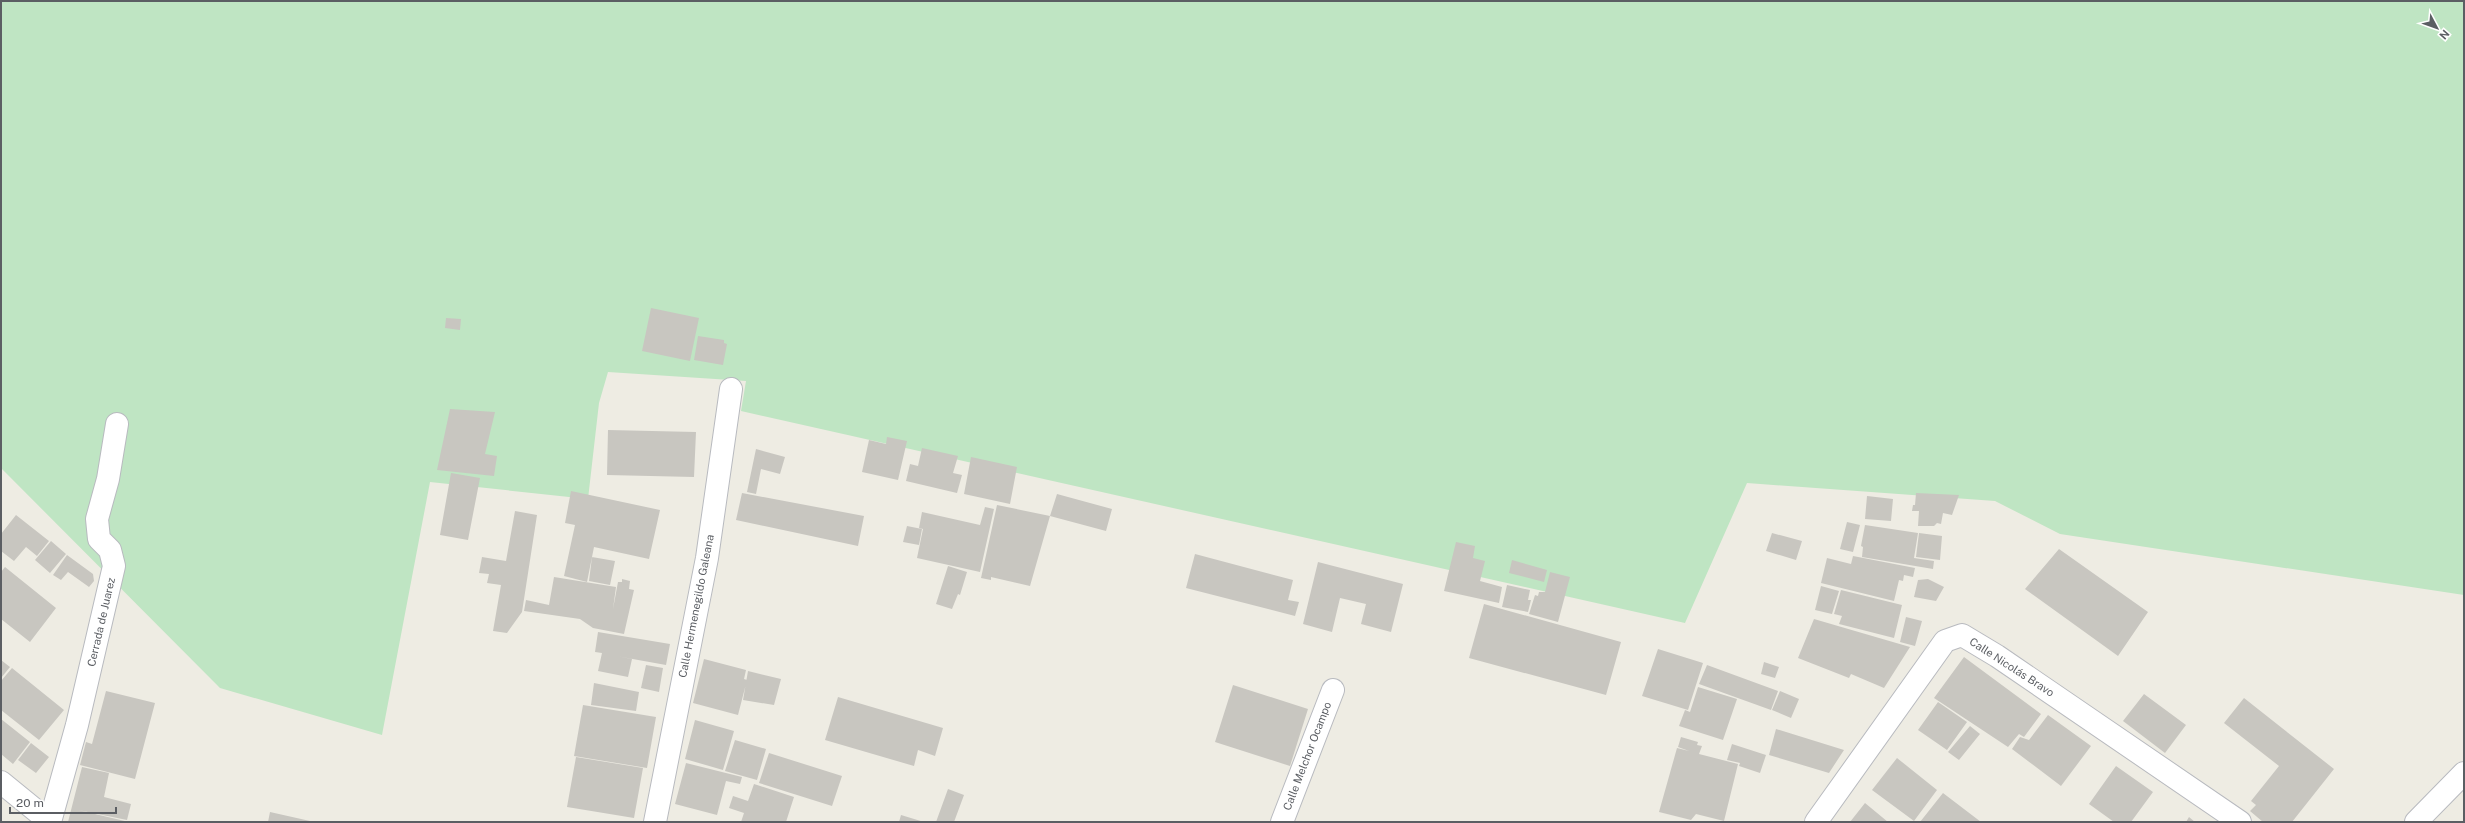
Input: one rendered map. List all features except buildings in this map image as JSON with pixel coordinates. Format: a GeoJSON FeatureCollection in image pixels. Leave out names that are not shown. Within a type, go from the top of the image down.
{"type":"FeatureCollection","features":[{"type":"Feature","properties":{"kind":"street","name":"Calle Hermenegildo Galeana"},"geometry":{"type":"LineString","coordinates":[[655,822],[707,558],[731,389]]}},
{"type":"Feature","properties":{"kind":"street","name":"Cerrada de Juarez"},"geometry":{"type":"LineString","coordinates":[[50,822],[77,725],[114,566],[110,550],[99,539],[97,519],[108,479],[117,424]]}},
{"type":"Feature","properties":{"kind":"street","name":"Calle Nicolás Bravo"},"geometry":{"type":"LineString","coordinates":[[1816,822],[1946,641],[1962,636],[1997,656],[2240,822]]}},
{"type":"Feature","properties":{"kind":"street","name":"Calle Melchor Ocampo"},"geometry":{"type":"LineString","coordinates":[[1282,822],[1333,690]]}},
{"type":"Feature","properties":{"kind":"street"},"geometry":{"type":"LineString","coordinates":[[2416,822],[2464,773]]}},
{"type":"Feature","properties":{"kind":"street"},"geometry":{"type":"LineString","coordinates":[[1,782],[50,822]]}},
{"type":"Feature","properties":{"kind":"green space"},"geometry":{"type":"Polygon","coordinates":[[[1,1],[2464,1],[2464,595],[2060,534],[1995,501],[1747,483],[1685,623],[741,411],[746,381],[608,372],[599,403],[588,499],[430,482],[382,735],[220,688],[1,468],[1,1]]]}}]}
